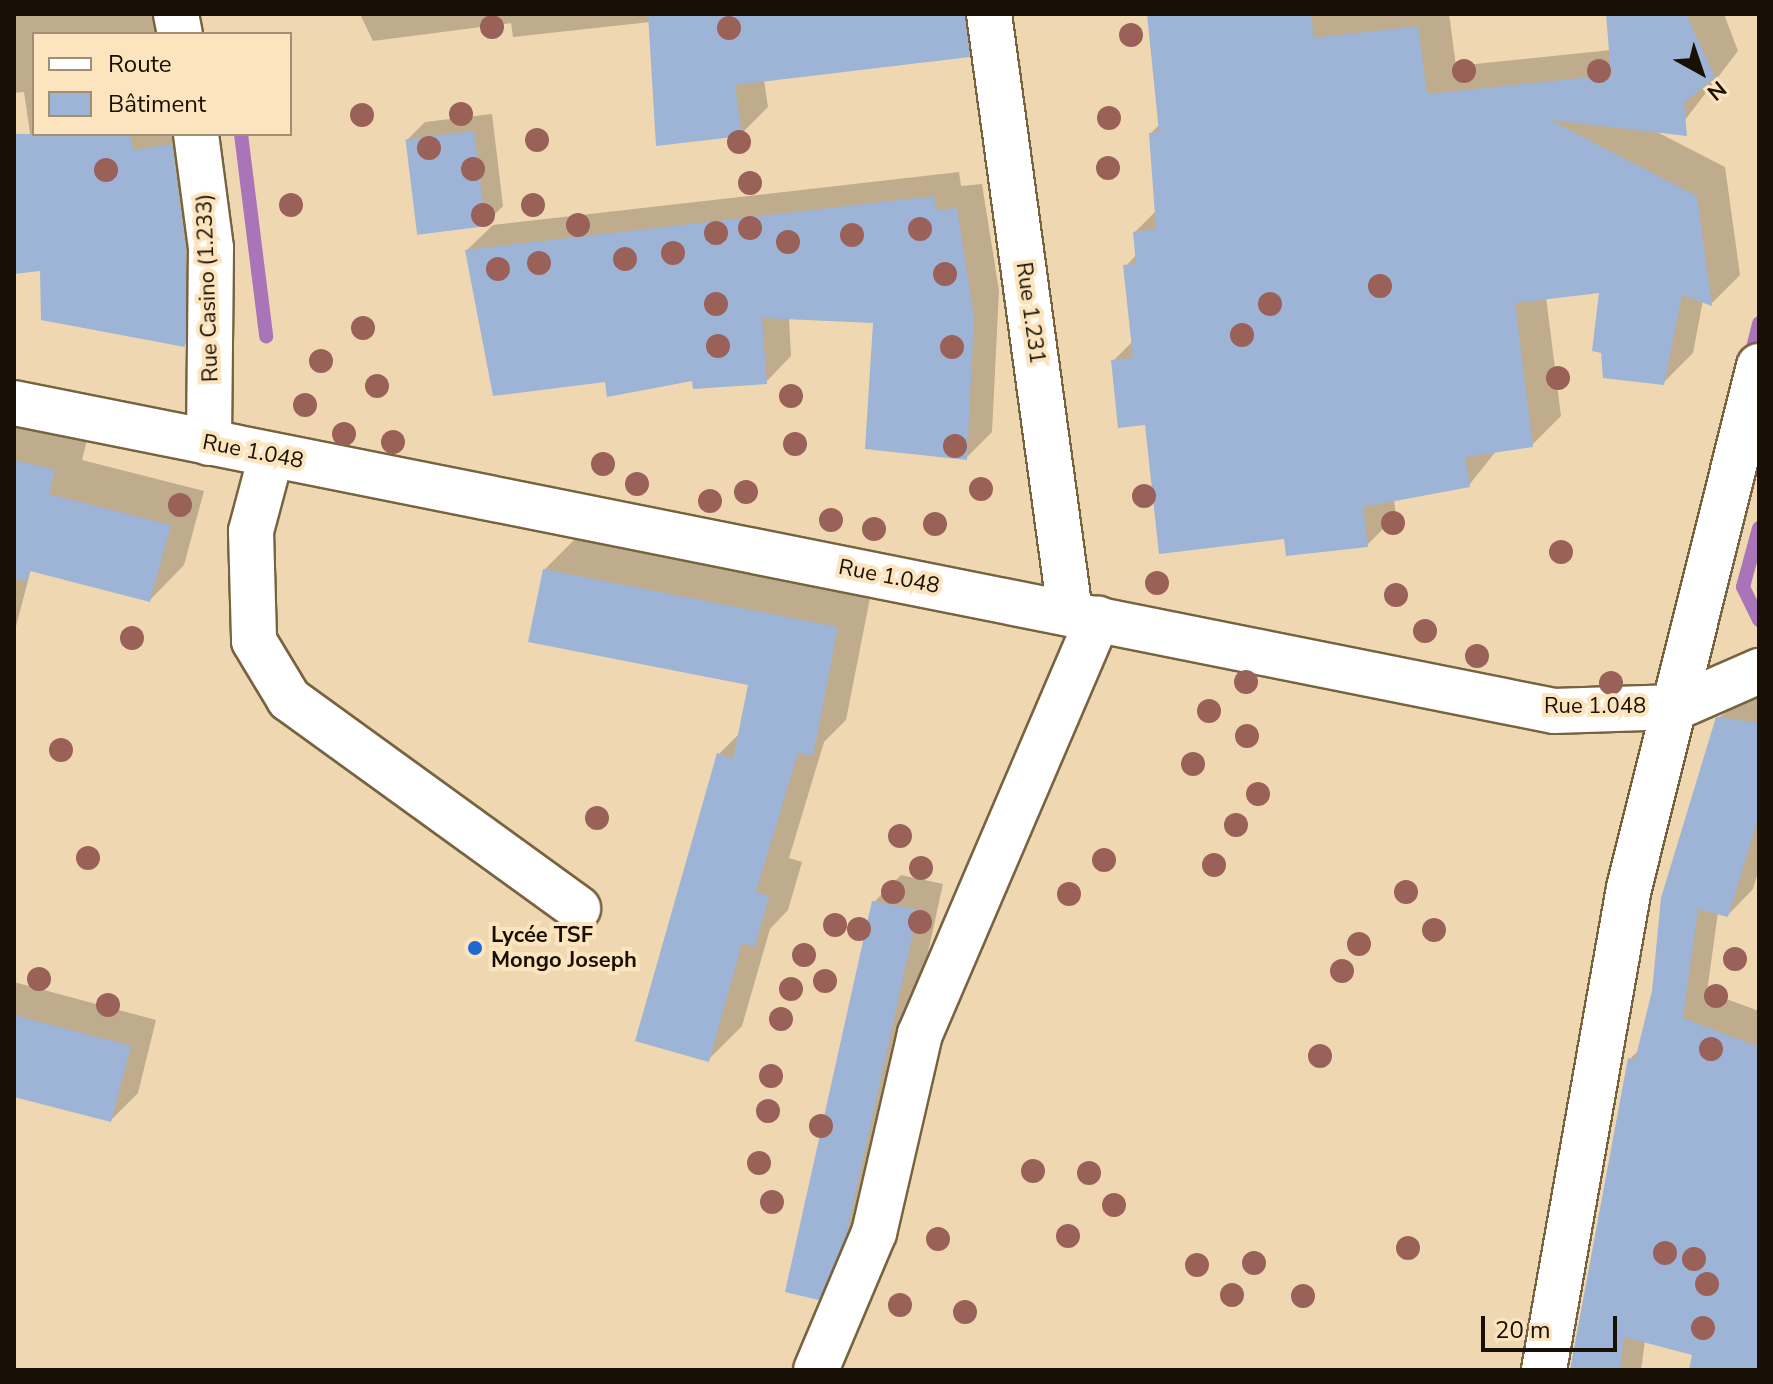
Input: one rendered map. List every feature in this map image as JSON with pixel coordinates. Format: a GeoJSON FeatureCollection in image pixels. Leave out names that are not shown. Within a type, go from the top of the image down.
{"type":"FeatureCollection","features":[{"type":"Feature","properties":{"kind":"street","name":"Rue 1.231"},"geometry":{"type":"LineString","coordinates":[[989,14],[1084,615]]}},
{"type":"Feature","properties":{"kind":"street","name":"Rue Casino (1.233)"},"geometry":{"type":"LineString","coordinates":[[196,136],[211,248],[209,443]]}},
{"type":"Feature","properties":{"kind":"street"},"geometry":{"type":"LineString","coordinates":[[1544,1370],[1629,888],[1677,707],[1759,366]]}},
{"type":"Feature","properties":{"kind":"street","name":"Rue 1.048"},"geometry":{"type":"LineString","coordinates":[[14,403],[1554,711],[1677,707],[1759,671]]}},
{"type":"Feature","properties":{"kind":"street"},"geometry":{"type":"LineString","coordinates":[[271,456],[251,531],[254,641],[289,699],[578,908]]}},
{"type":"Feature","properties":{"kind":"street"},"geometry":{"type":"LineString","coordinates":[[816,1370],[874,1233],[920,1034],[1084,615]]}},
{"type":"Feature","properties":{"kind":"building"},"geometry":{"type":"Polygon","coordinates":[[[648,14],[965,14],[970,57],[735,85],[742,136],[656,146],[648,14]]]}},
{"type":"Feature","properties":{"kind":"building"},"geometry":{"type":"Polygon","coordinates":[[[1147,14],[1311,14],[1314,38],[1418,26],[1427,94],[1611,75],[1606,14],[1686,14],[1715,77],[1684,103],[1687,136],[1550,120],[1697,196],[1712,306],[1682,295],[1664,385],[1603,378],[1601,353],[1592,351],[1599,293],[1515,303],[1533,447],[1465,457],[1470,487],[1363,507],[1368,547],[1286,556],[1284,539],[1159,554],[1145,425],[1118,428],[1111,360],[1133,358],[1123,265],[1136,264],[1133,232],[1156,229],[1149,133],[1159,132],[1147,14]]]}},
{"type":"Feature","properties":{"kind":"building"},"geometry":{"type":"Polygon","coordinates":[[[474,131],[486,226],[417,235],[406,139],[474,131]]]}},
{"type":"Feature","properties":{"kind":"building"},"geometry":{"type":"Polygon","coordinates":[[[14,134],[130,136],[133,150],[172,144],[186,250],[185,347],[41,320],[40,271],[14,274],[14,134]]]}},
{"type":"Feature","properties":{"kind":"building"},"geometry":{"type":"Polygon","coordinates":[[[934,196],[936,210],[957,208],[974,318],[967,460],[865,449],[873,323],[762,318],[767,384],[693,389],[692,381],[607,397],[605,382],[493,396],[465,250],[934,196]]]}},
{"type":"Feature","properties":{"kind":"building"},"geometry":{"type":"Polygon","coordinates":[[[14,460],[55,470],[49,494],[171,525],[150,602],[30,571],[27,581],[14,579],[14,460]]]}},
{"type":"Feature","properties":{"kind":"building"},"geometry":{"type":"Polygon","coordinates":[[[543,569],[838,627],[813,756],[798,753],[756,892],[769,896],[755,947],[742,943],[709,1062],[635,1041],[717,753],[733,759],[748,685],[528,642],[543,569]]]}},
{"type":"Feature","properties":{"kind":"building"},"geometry":{"type":"Polygon","coordinates":[[[1716,717],[1759,723],[1759,815],[1728,917],[1698,909],[1683,1018],[1759,1047],[1759,1370],[1689,1370],[1692,1355],[1624,1337],[1620,1370],[1570,1370],[1628,1058],[1635,1060],[1652,991],[1661,898],[1716,717]]]}},
{"type":"Feature","properties":{"kind":"building"},"geometry":{"type":"Polygon","coordinates":[[[872,901],[918,910],[846,1236],[819,1300],[785,1292],[872,901]]]}},
{"type":"Feature","properties":{"kind":"building"},"geometry":{"type":"Polygon","coordinates":[[[14,1015],[131,1046],[111,1122],[14,1097],[14,1015]]]}},
{"type":"Feature","properties":{"kind":"waterway"},"geometry":{"type":"LineString","coordinates":[[241,136],[266,336]]}},
{"type":"Feature","properties":{"kind":"waterway"},"geometry":{"type":"LineString","coordinates":[[1750,360],[1759,323]]}},
{"type":"Feature","properties":{"kind":"waterway"},"geometry":{"type":"LineString","coordinates":[[1759,528],[1743,587],[1759,620]]}},
{"type":"Feature","properties":{"kind":"place","name":"Lycée TSF Mongo Joseph"},"geometry":{"type":"Point","coordinates":[475,948]}}]}
